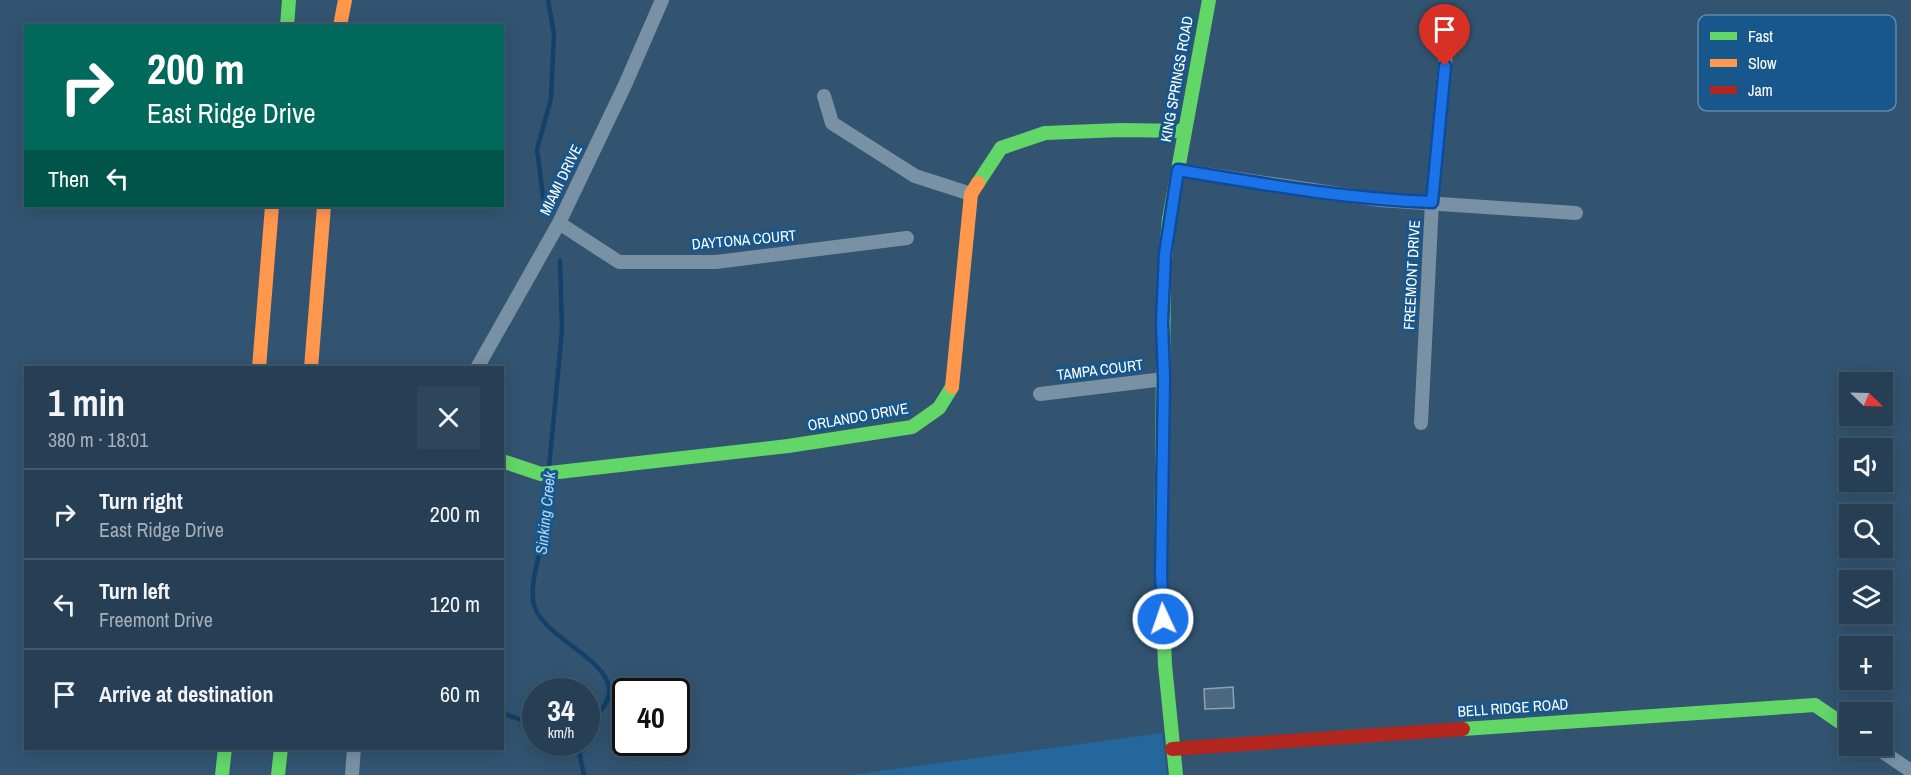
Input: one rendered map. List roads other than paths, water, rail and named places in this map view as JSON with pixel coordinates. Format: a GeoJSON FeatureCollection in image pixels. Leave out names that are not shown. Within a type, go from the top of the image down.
{"type":"FeatureCollection","features":[{"type":"Feature","properties":{"kind":"main road"},"geometry":{"type":"LineString","coordinates":[[280,0],[282,24]]}},
{"type":"Feature","properties":{"kind":"main road"},"geometry":{"type":"LineString","coordinates":[[287,24],[289,0]]}},
{"type":"Feature","properties":{"kind":"main road"},"geometry":{"type":"LineString","coordinates":[[339,24],[340,0]]}},
{"type":"Feature","properties":{"kind":"main road"},"geometry":{"type":"LineString","coordinates":[[339,24],[345,0]]}},
{"type":"Feature","properties":{"kind":"main road","name":"KING SPRINGS ROAD"},"geometry":{"type":"LineString","coordinates":[[1176,775],[1172,749],[1161,573],[1164,271],[1178,170],[1209,0]]}},
{"type":"Feature","properties":{"kind":"main road","name":"ORLANDO DRIVE"},"geometry":{"type":"LineString","coordinates":[[504,461],[541,474],[567,472],[788,446],[912,427],[939,408],[954,384],[970,194],[1001,148],[1045,133],[1120,130],[1185,131]]}},
{"type":"Feature","properties":{"kind":"main road"},"geometry":{"type":"LineString","coordinates":[[260,366],[272,207]]}},
{"type":"Feature","properties":{"kind":"main road"},"geometry":{"type":"LineString","coordinates":[[311,366],[324,207]]}},
{"type":"Feature","properties":{"kind":"main road","name":"BELL RIDGE ROAD"},"geometry":{"type":"LineString","coordinates":[[1172,749],[1785,706],[1815,705],[1839,721]]}},
{"type":"Feature","properties":{"kind":"main road"},"geometry":{"type":"LineString","coordinates":[[222,775],[225,750]]}},
{"type":"Feature","properties":{"kind":"main road"},"geometry":{"type":"LineString","coordinates":[[279,775],[281,750]]}},
{"type":"Feature","properties":{"kind":"street","name":"MIAMI DRIVE"},"geometry":{"type":"LineString","coordinates":[[478,366],[559,222],[625,85],[662,0]]}},
{"type":"Feature","properties":{"kind":"street","name":"FREEMONT DRIVE"},"geometry":{"type":"LineString","coordinates":[[1421,423],[1432,202],[1449,21]]}},
{"type":"Feature","properties":{"kind":"street"},"geometry":{"type":"LineString","coordinates":[[824,96],[832,123],[915,176],[970,194]]}},
{"type":"Feature","properties":{"kind":"street"},"geometry":{"type":"LineString","coordinates":[[1178,170],[1380,200],[1576,213]]}},
{"type":"Feature","properties":{"kind":"street","name":"DAYTONA COURT"},"geometry":{"type":"LineString","coordinates":[[559,222],[619,262],[716,262],[907,238]]}},
{"type":"Feature","properties":{"kind":"street","name":"TAMPA COURT"},"geometry":{"type":"LineString","coordinates":[[1040,394],[1164,379]]}},
{"type":"Feature","properties":{"kind":"street"},"geometry":{"type":"LineString","coordinates":[[352,775],[354,750]]}},
{"type":"Feature","properties":{"kind":"street"},"geometry":{"type":"LineString","coordinates":[[1889,756],[1911,771]]}},
{"type":"Feature","properties":{"kind":"waterway","name":"Sinking Creek"},"geometry":{"type":"LineString","coordinates":[[545,213],[537,149],[551,99],[554,34],[548,0]]}},
{"type":"Feature","properties":{"kind":"waterway","name":"Sinking Creek"},"geometry":{"type":"LineString","coordinates":[[549,468],[562,330],[560,261]]}},
{"type":"Feature","properties":{"kind":"waterway","name":"Sinking Creek"},"geometry":{"type":"LineString","coordinates":[[548,476],[545,527],[534,579],[533,600],[544,622],[604,675],[609,690],[604,706],[600,710]]}},
{"type":"Feature","properties":{"kind":"waterway"},"geometry":{"type":"LineString","coordinates":[[504,714],[522,720]]}},
{"type":"Feature","properties":{"kind":"waterway","name":"Sinking Creek"},"geometry":{"type":"LineString","coordinates":[[580,756],[584,775]]}}]}
